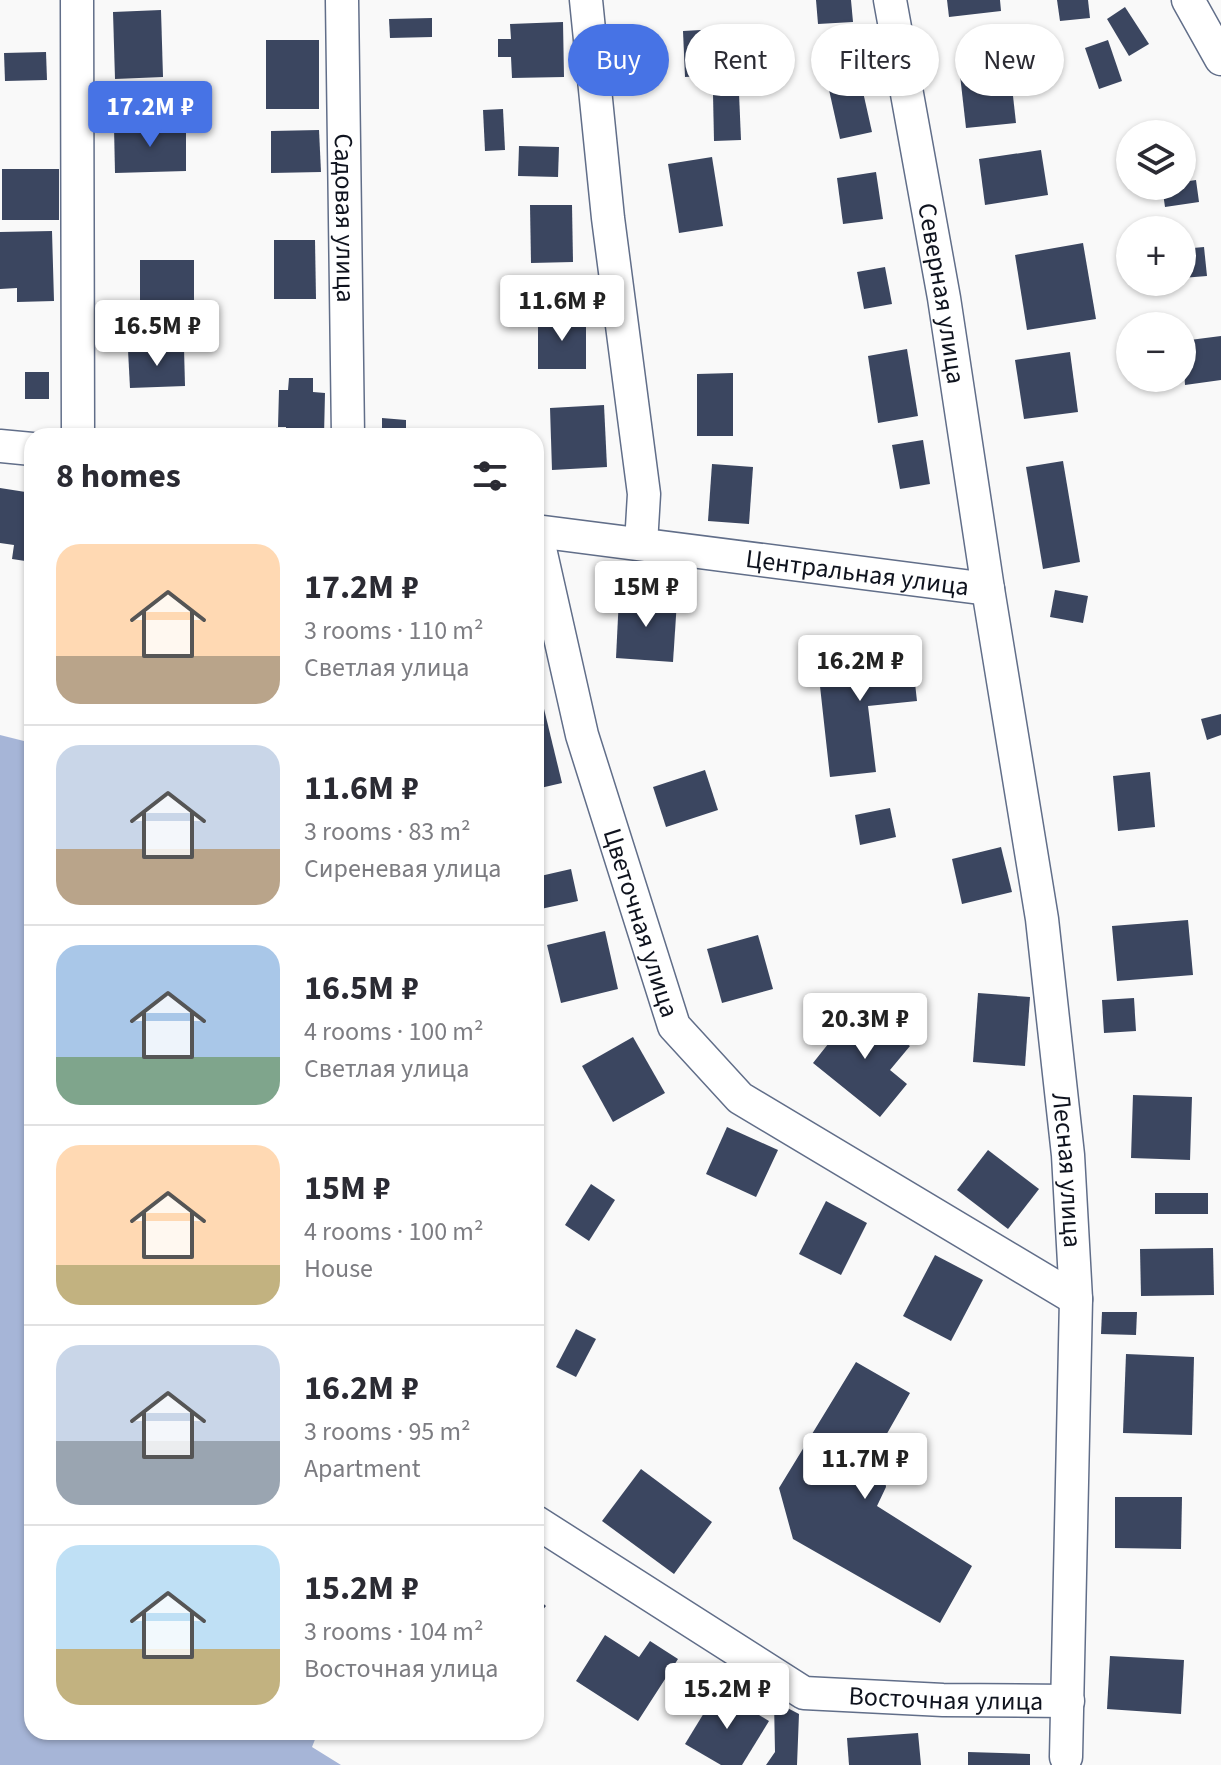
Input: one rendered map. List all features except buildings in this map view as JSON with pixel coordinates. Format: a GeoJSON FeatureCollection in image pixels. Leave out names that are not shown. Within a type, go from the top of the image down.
{"type":"FeatureCollection","features":[{"type":"Feature","properties":{"kind":"street"},"geometry":{"type":"LineString","coordinates":[[77,0],[78,428]]}},
{"type":"Feature","properties":{"kind":"street","name":"Садовая улица"},"geometry":{"type":"LineString","coordinates":[[342,0],[348,428]]}},
{"type":"Feature","properties":{"kind":"street"},"geometry":{"type":"LineString","coordinates":[[586,0],[608,218],[644,494],[641,544]]}},
{"type":"Feature","properties":{"kind":"street","name":"Северная улица"},"geometry":{"type":"LineString","coordinates":[[890,0],[944,298],[988,589]]}},
{"type":"Feature","properties":{"kind":"street"},"geometry":{"type":"LineString","coordinates":[[1188,0],[1221,59]]}},
{"type":"Feature","properties":{"kind":"street"},"geometry":{"type":"LineString","coordinates":[[0,446],[24,448]]}},
{"type":"Feature","properties":{"kind":"street","name":"Центральная улица"},"geometry":{"type":"LineString","coordinates":[[544,532],[988,589]]}},
{"type":"Feature","properties":{"kind":"street","name":"Цветочная улица"},"geometry":{"type":"LineString","coordinates":[[544,566],[582,735],[674,1026],[740,1098],[1076,1299]]}},
{"type":"Feature","properties":{"kind":"street","name":"Лесная улица"},"geometry":{"type":"LineString","coordinates":[[988,589],[1042,919],[1068,1155],[1076,1299],[1066,1757]]}},
{"type":"Feature","properties":{"kind":"street","name":"Восточная улица"},"geometry":{"type":"LineString","coordinates":[[544,1527],[804,1693],[943,1700],[1068,1701]]}},
{"type":"Feature","properties":{"kind":"shaded area"},"geometry":{"type":"Polygon","coordinates":[[[0,735],[24,741],[24,1740],[315,1740],[312,1747],[341,1765],[0,1765],[0,735]]]}}]}
